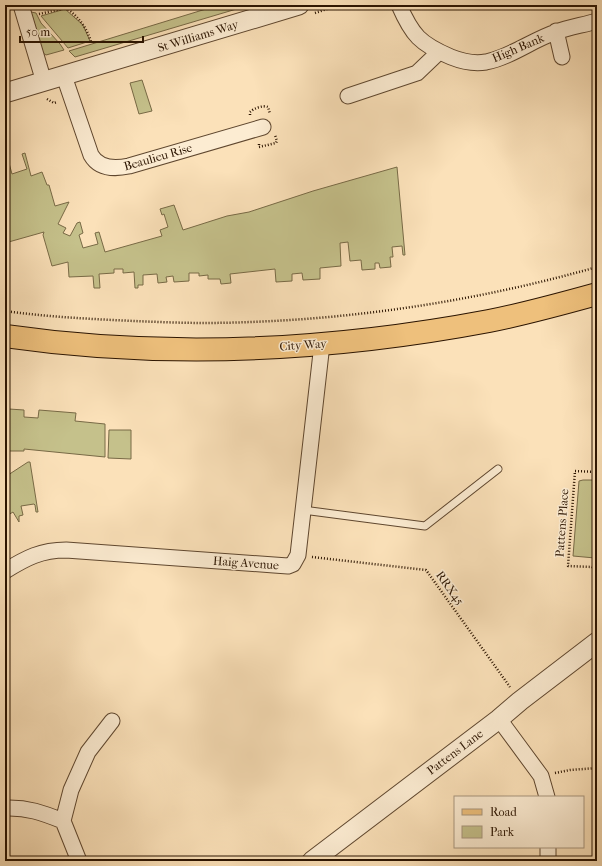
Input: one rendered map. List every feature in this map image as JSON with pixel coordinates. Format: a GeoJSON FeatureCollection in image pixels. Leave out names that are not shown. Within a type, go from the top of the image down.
{"type":"FeatureCollection","features":[{"type":"Feature","properties":{"kind":"main road","name":"City Way"},"geometry":{"type":"LineString","coordinates":[[5,336],[34,340],[156,349],[241,348],[322,344],[419,333],[489,321],[540,310],[597,294]]}},
{"type":"Feature","properties":{"kind":"street"},"geometry":{"type":"LineString","coordinates":[[21,5],[44,82]]}},
{"type":"Feature","properties":{"kind":"street","name":"St Williams Way"},"geometry":{"type":"LineString","coordinates":[[5,93],[299,5]]}},
{"type":"Feature","properties":{"kind":"street","name":"High Bank"},"geometry":{"type":"LineString","coordinates":[[399,5],[414,33],[425,44],[462,62],[485,62],[499,58],[556,31],[597,21]]}},
{"type":"Feature","properties":{"kind":"street"},"geometry":{"type":"LineString","coordinates":[[556,31],[562,57]]}},
{"type":"Feature","properties":{"kind":"street"},"geometry":{"type":"LineString","coordinates":[[348,96],[417,72],[439,52]]}},
{"type":"Feature","properties":{"kind":"street","name":"Beaulieu Rise"},"geometry":{"type":"LineString","coordinates":[[64,76],[91,155],[98,163],[110,168],[136,165],[263,127]]}},
{"type":"Feature","properties":{"kind":"street"},"geometry":{"type":"LineString","coordinates":[[298,555],[322,344]]}},
{"type":"Feature","properties":{"kind":"street","name":"Haig Avenue"},"geometry":{"type":"LineString","coordinates":[[5,571],[29,557],[55,550],[288,566],[295,562],[298,555]]}},
{"type":"Feature","properties":{"kind":"street","name":"Pattens Lane"},"geometry":{"type":"LineString","coordinates":[[312,861],[499,719],[597,642]]}},
{"type":"Feature","properties":{"kind":"street"},"geometry":{"type":"LineString","coordinates":[[499,719],[541,776],[547,796]]}},
{"type":"Feature","properties":{"kind":"street"},"geometry":{"type":"LineString","coordinates":[[79,861],[63,822],[71,790],[88,752],[112,721]]}},
{"type":"Feature","properties":{"kind":"street"},"geometry":{"type":"LineString","coordinates":[[5,808],[20,808],[39,812],[63,822]]}},
{"type":"Feature","properties":{"kind":"street"},"geometry":{"type":"LineString","coordinates":[[548,848],[548,861]]}},
{"type":"Feature","properties":{"kind":"lane"},"geometry":{"type":"LineString","coordinates":[[303,510],[425,526],[498,469]]}},
{"type":"Feature","properties":{"kind":"path"},"geometry":{"type":"LineString","coordinates":[[38,14],[66,8],[76,16],[85,27],[92,42]]}},
{"type":"Feature","properties":{"kind":"path"},"geometry":{"type":"LineString","coordinates":[[5,311],[97,319],[172,322],[205,323],[281,321],[383,311],[441,303],[531,284],[597,266]]}},
{"type":"Feature","properties":{"kind":"path","name":"Pattens Place"},"geometry":{"type":"LineString","coordinates":[[597,472],[575,471],[568,566],[592,567],[597,574]]}},
{"type":"Feature","properties":{"kind":"path","name":"RRX45"},"geometry":{"type":"LineString","coordinates":[[298,555],[426,570],[520,701]]}},
{"type":"Feature","properties":{"kind":"path"},"geometry":{"type":"LineString","coordinates":[[541,776],[570,770],[597,768]]}},
{"type":"Feature","properties":{"kind":"green space"},"geometry":{"type":"Polygon","coordinates":[[[219,5],[250,5],[75,57],[69,51],[219,5]]]}},
{"type":"Feature","properties":{"kind":"green space"},"geometry":{"type":"Polygon","coordinates":[[[65,9],[83,25],[90,41],[68,48],[41,16],[65,9]]]}},
{"type":"Feature","properties":{"kind":"green space"},"geometry":{"type":"Polygon","coordinates":[[[31,12],[36,13],[41,23],[64,50],[46,55],[43,53],[31,12]]]}},
{"type":"Feature","properties":{"kind":"green space"},"geometry":{"type":"Polygon","coordinates":[[[142,80],[152,111],[139,114],[130,83],[142,80]]]}},
{"type":"Feature","properties":{"kind":"green space"},"geometry":{"type":"Polygon","coordinates":[[[6,152],[12,174],[27,169],[22,154],[25,153],[31,176],[42,172],[47,185],[49,185],[55,206],[69,202],[58,224],[66,228],[63,233],[70,236],[77,223],[80,222],[83,233],[79,235],[83,248],[98,244],[95,233],[99,232],[105,252],[162,236],[160,230],[168,227],[164,214],[162,215],[160,209],[174,205],[183,230],[227,216],[249,212],[313,191],[397,167],[405,255],[403,255],[402,246],[392,247],[393,257],[390,257],[391,267],[380,268],[379,263],[375,263],[375,269],[362,270],[361,260],[350,261],[348,242],[340,243],[341,266],[320,268],[320,279],[303,280],[302,273],[292,274],[292,281],[276,282],[275,269],[230,274],[231,283],[221,284],[220,279],[208,279],[208,275],[199,276],[199,273],[189,273],[189,281],[174,282],[173,276],[166,277],[167,282],[158,283],[157,274],[143,275],[143,285],[138,285],[138,288],[135,288],[134,272],[123,273],[123,269],[114,269],[114,273],[99,274],[100,288],[94,288],[93,276],[69,277],[68,262],[52,266],[43,235],[44,232],[5,243],[6,152]]]}},
{"type":"Feature","properties":{"kind":"green space"},"geometry":{"type":"Polygon","coordinates":[[[9,409],[24,410],[24,417],[38,418],[39,410],[76,413],[75,421],[105,424],[105,457],[24,449],[24,451],[5,451],[5,415],[9,415],[9,409]]]}},
{"type":"Feature","properties":{"kind":"green space"},"geometry":{"type":"Polygon","coordinates":[[[109,430],[131,430],[131,459],[108,458],[109,430]]]}},
{"type":"Feature","properties":{"kind":"green space"},"geometry":{"type":"Polygon","coordinates":[[[30,462],[38,512],[36,512],[34,504],[21,506],[23,515],[19,516],[19,522],[13,512],[5,517],[5,477],[30,462]]]}},
{"type":"Feature","properties":{"kind":"green space"},"geometry":{"type":"Polygon","coordinates":[[[597,480],[597,561],[595,558],[573,556],[579,481],[597,480]]]}}]}
